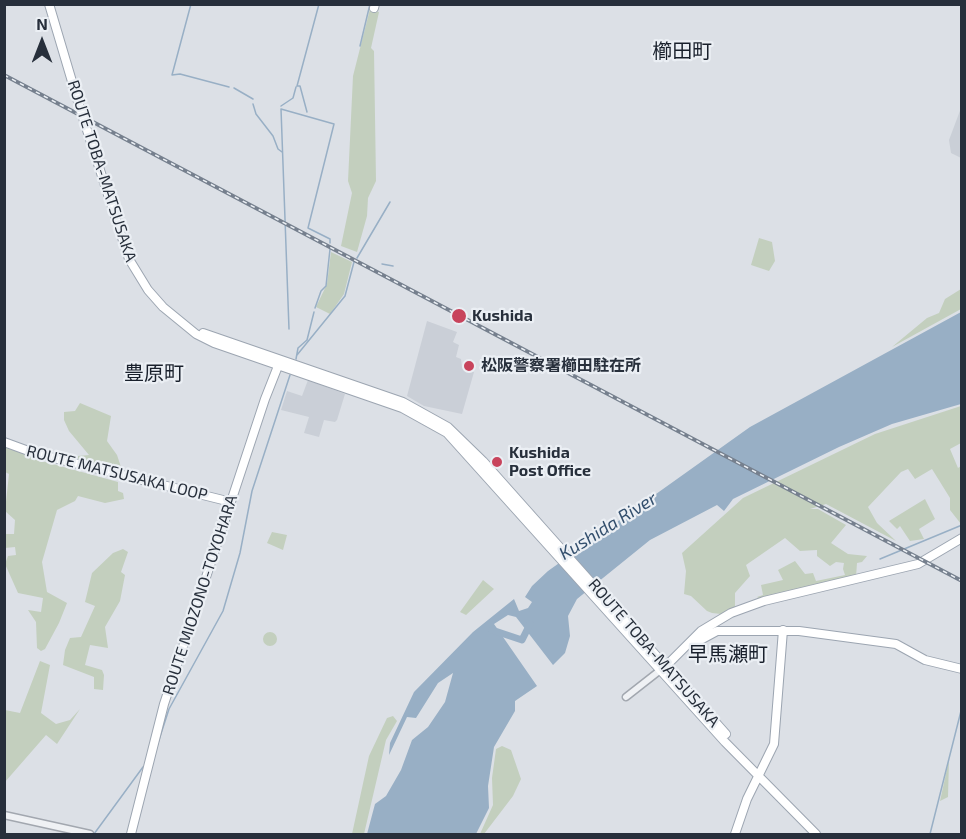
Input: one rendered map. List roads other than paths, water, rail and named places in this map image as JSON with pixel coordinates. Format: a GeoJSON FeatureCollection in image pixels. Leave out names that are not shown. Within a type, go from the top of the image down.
{"type":"FeatureCollection","features":[{"type":"Feature","properties":{"kind":"main road","name":"ROUTE TOBA-MATSUSAKA"},"geometry":{"type":"LineString","coordinates":[[49,4],[129,259],[156,300],[182,322],[208,335],[279,362],[403,402],[438,419],[465,441],[758,776],[816,834]]}},
{"type":"Feature","properties":{"kind":"main road","name":"ROUTE MIOZONO-TOYOHARA"},"geometry":{"type":"LineString","coordinates":[[131,834],[164,704],[279,362]]}},
{"type":"Feature","properties":{"kind":"main road","name":"ROUTE MATSUSAKA LOOP"},"geometry":{"type":"LineString","coordinates":[[4,442],[54,459],[231,502]]}},
{"type":"Feature","properties":{"kind":"main road"},"geometry":{"type":"LineString","coordinates":[[682,652],[706,628],[741,609],[918,564],[962,538]]}},
{"type":"Feature","properties":{"kind":"main road"},"geometry":{"type":"LineString","coordinates":[[735,834],[758,776],[769,756],[774,739],[783,630]]}},
{"type":"Feature","properties":{"kind":"main road"},"geometry":{"type":"LineString","coordinates":[[662,666],[717,631],[783,630],[896,644],[925,660],[962,669]]}},
{"type":"Feature","properties":{"kind":"street"},"geometry":{"type":"LineString","coordinates":[[626,697],[662,666]]}},
{"type":"Feature","properties":{"kind":"street"},"geometry":{"type":"LineString","coordinates":[[4,814],[90,834]]}},
{"type":"Feature","properties":{"kind":"water"},"geometry":{"type":"Polygon","coordinates":[[[961,312],[961,404],[892,424],[839,447],[733,499],[724,511],[717,505],[650,540],[577,599],[568,616],[570,636],[565,653],[553,665],[516,617],[508,615],[494,624],[537,686],[515,701],[515,711],[494,747],[488,786],[489,808],[476,834],[367,834],[375,804],[386,796],[401,770],[412,740],[428,727],[445,702],[453,673],[438,683],[416,718],[407,717],[389,755],[390,743],[414,692],[473,632],[514,599],[519,611],[528,608],[532,602],[525,597],[532,586],[548,571],[750,427],[961,312]]]}},
{"type":"Feature","properties":{"kind":"waterway"},"geometry":{"type":"LineString","coordinates":[[191,4],[172,75],[180,74],[229,87]]}},
{"type":"Feature","properties":{"kind":"waterway"},"geometry":{"type":"LineString","coordinates":[[307,112],[300,86],[297,86],[319,4]]}},
{"type":"Feature","properties":{"kind":"waterway"},"geometry":{"type":"LineString","coordinates":[[360,46],[370,4]]}},
{"type":"Feature","properties":{"kind":"waterway"},"geometry":{"type":"LineString","coordinates":[[281,106],[293,98],[296,87]]}},
{"type":"Feature","properties":{"kind":"waterway"},"geometry":{"type":"LineString","coordinates":[[234,88],[253,99]]}},
{"type":"Feature","properties":{"kind":"waterway"},"geometry":{"type":"LineString","coordinates":[[253,104],[256,114],[282,152]]}},
{"type":"Feature","properties":{"kind":"waterway"},"geometry":{"type":"LineString","coordinates":[[289,329],[281,109],[334,124],[308,228],[330,239],[330,243]]}},
{"type":"Feature","properties":{"kind":"waterway"},"geometry":{"type":"LineString","coordinates":[[357,258],[390,202]]}},
{"type":"Feature","properties":{"kind":"waterway"},"geometry":{"type":"LineString","coordinates":[[315,308],[321,291],[326,286],[330,249]]}},
{"type":"Feature","properties":{"kind":"waterway"},"geometry":{"type":"LineString","coordinates":[[297,355],[345,296],[354,262]]}},
{"type":"Feature","properties":{"kind":"waterway"},"geometry":{"type":"LineString","coordinates":[[382,264],[393,266]]}},
{"type":"Feature","properties":{"kind":"waterway"},"geometry":{"type":"LineString","coordinates":[[296,359],[298,348],[307,340],[314,312]]}},
{"type":"Feature","properties":{"kind":"waterway"},"geometry":{"type":"LineString","coordinates":[[157,746],[169,709],[223,611],[240,553],[252,491],[290,375]]}},
{"type":"Feature","properties":{"kind":"waterway"},"geometry":{"type":"LineString","coordinates":[[880,559],[962,525]]}},
{"type":"Feature","properties":{"kind":"waterway","name":"Kushida River"},"geometry":{"type":"LineString","coordinates":[[492,630],[522,640],[530,624]]}},
{"type":"Feature","properties":{"kind":"waterway"},"geometry":{"type":"LineString","coordinates":[[930,834],[962,707]]}},
{"type":"Feature","properties":{"kind":"waterway"},"geometry":{"type":"LineString","coordinates":[[94,834],[143,767]]}},
{"type":"Feature","properties":{"kind":"railway"},"geometry":{"type":"LineString","coordinates":[[4,75],[962,581]]}},
{"type":"Feature","properties":{"kind":"place","name":"Kushida"},"geometry":{"type":"Point","coordinates":[459,316]}},
{"type":"Feature","properties":{"kind":"place","name":"松阪警察署櫛田駐在所"},"geometry":{"type":"Point","coordinates":[469,366]}},
{"type":"Feature","properties":{"kind":"place","name":"Kushida Post Office"},"geometry":{"type":"Point","coordinates":[497,462]}},
{"type":"Feature","properties":{"kind":"district","name":"櫛田町"},"geometry":{"type":"Point","coordinates":[682,51]}},
{"type":"Feature","properties":{"kind":"district","name":"豊原町"},"geometry":{"type":"Point","coordinates":[154,373]}},
{"type":"Feature","properties":{"kind":"district","name":"早馬瀬町"},"geometry":{"type":"Point","coordinates":[728,654]}}]}
